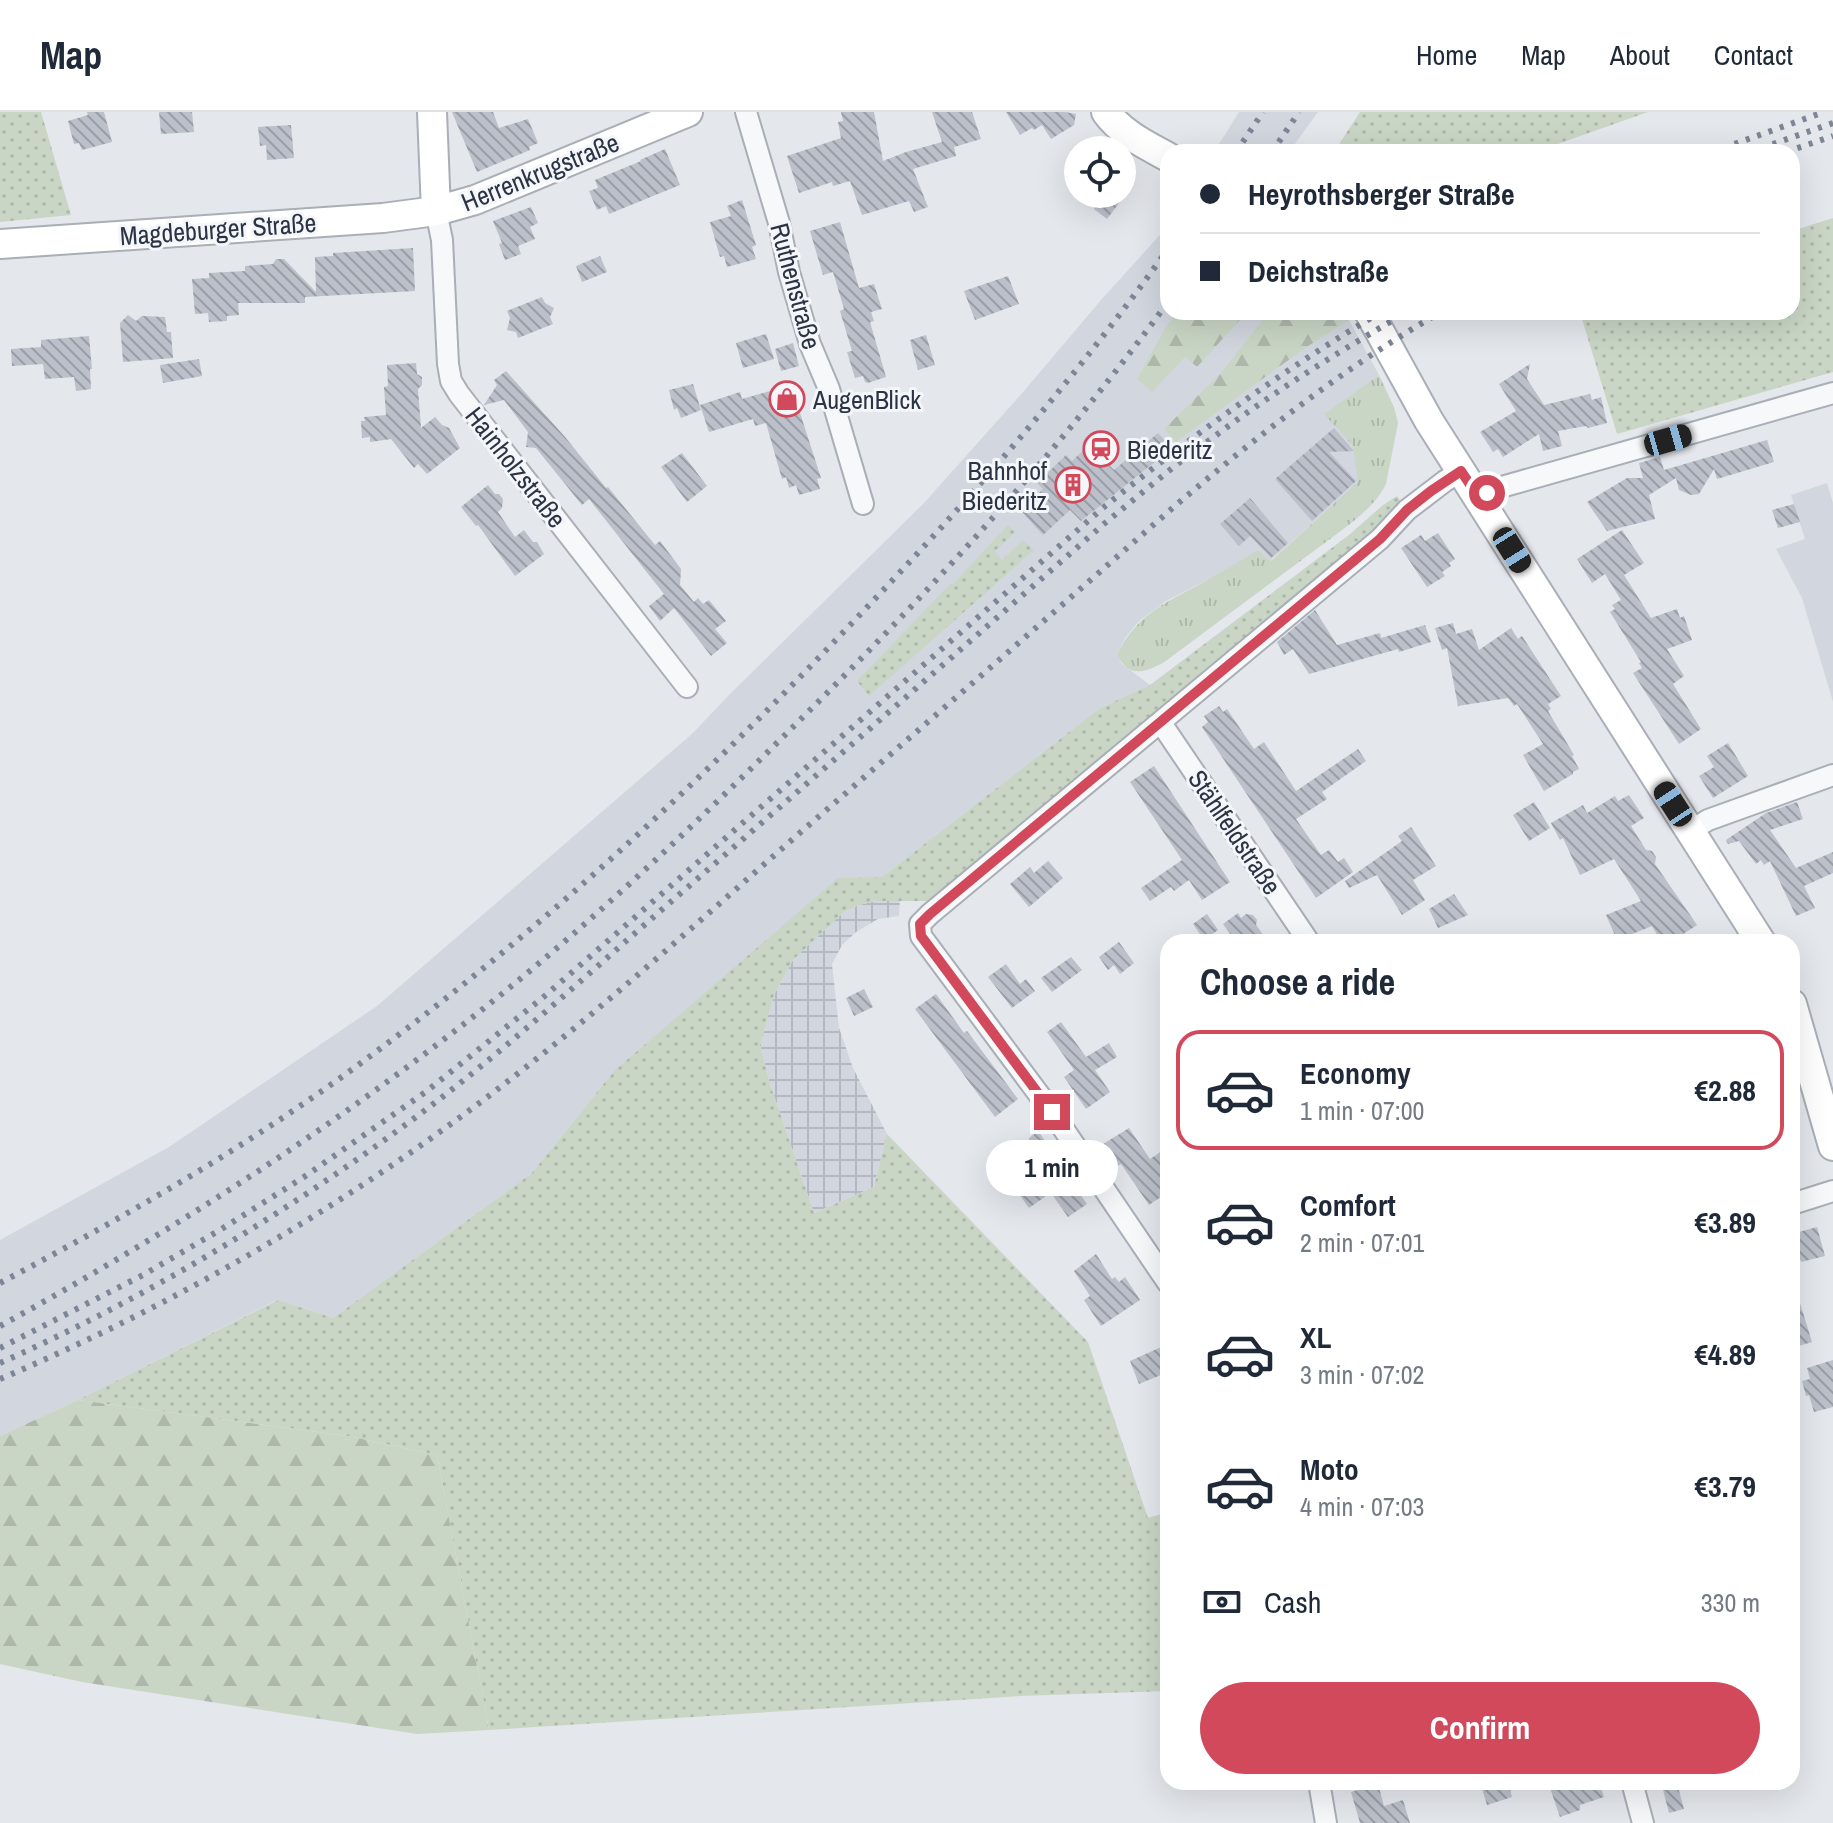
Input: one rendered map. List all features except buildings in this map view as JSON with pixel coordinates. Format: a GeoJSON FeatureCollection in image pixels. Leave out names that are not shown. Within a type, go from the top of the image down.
{"type":"FeatureCollection","features":[{"type":"Feature","properties":{"kind":"street"},"geometry":{"type":"LineString","coordinates":[[432,112],[436,211]]}},
{"type":"Feature","properties":{"kind":"street","name":"Herrenkrugstraße"},"geometry":{"type":"LineString","coordinates":[[436,211],[475,200],[688,112]]}},
{"type":"Feature","properties":{"kind":"street","name":"Ruthenstraße"},"geometry":{"type":"LineString","coordinates":[[746,112],[810,344],[829,389],[863,504]]}},
{"type":"Feature","properties":{"kind":"street"},"geometry":{"type":"LineString","coordinates":[[1106,112],[1113,122],[1160,153]]}},
{"type":"Feature","properties":{"kind":"street","name":"Magdeburger Straße"},"geometry":{"type":"LineString","coordinates":[[0,244],[383,218],[436,211]]}},
{"type":"Feature","properties":{"kind":"street","name":"Hainholzstraße"},"geometry":{"type":"LineString","coordinates":[[436,211],[442,240],[451,381],[687,687]]}},
{"type":"Feature","properties":{"kind":"street"},"geometry":{"type":"LineString","coordinates":[[1373,320],[1429,421],[1756,934]]}},
{"type":"Feature","properties":{"kind":"street"},"geometry":{"type":"LineString","coordinates":[[1479,498],[1497,488],[1833,393]]}},
{"type":"Feature","properties":{"kind":"street"},"geometry":{"type":"LineString","coordinates":[[1160,1271],[1052,1112],[921,936],[920,924],[1380,539],[1407,510],[1461,471]]}},
{"type":"Feature","properties":{"kind":"street","name":"Stählfeldstraße"},"geometry":{"type":"LineString","coordinates":[[1161,723],[1304,934]]}},
{"type":"Feature","properties":{"kind":"street"},"geometry":{"type":"LineString","coordinates":[[1690,831],[1708,820],[1833,775]]}},
{"type":"Feature","properties":{"kind":"street"},"geometry":{"type":"LineString","coordinates":[[1800,1032],[1833,1146]]}},
{"type":"Feature","properties":{"kind":"street"},"geometry":{"type":"LineString","coordinates":[[1800,1201],[1833,1191]]}},
{"type":"Feature","properties":{"kind":"street"},"geometry":{"type":"LineString","coordinates":[[1320,1790],[1326,1823]]}},
{"type":"Feature","properties":{"kind":"street"},"geometry":{"type":"LineString","coordinates":[[1634,1790],[1643,1823]]}},
{"type":"Feature","properties":{"kind":"shaded area"},"geometry":{"type":"Polygon","coordinates":[[[1239,112],[1318,112],[1295,144],[1219,144],[1239,112]]]}},
{"type":"Feature","properties":{"kind":"shaded area"},"geometry":{"type":"Polygon","coordinates":[[[1160,235],[1160,320],[1349,320],[1379,375],[1325,414],[1353,446],[1359,482],[1270,561],[1207,580],[1166,601],[1139,621],[1117,654],[1122,664],[1150,685],[1100,708],[882,877],[838,879],[614,1071],[532,1173],[333,1318],[277,1300],[0,1436],[0,1240],[169,1147],[377,1006],[692,734],[924,503],[1160,235]]]}},
{"type":"Feature","properties":{"kind":"shaded area"},"geometry":{"type":"Polygon","coordinates":[[[1827,483],[1833,503],[1833,702],[1802,598],[1776,549],[1805,539],[1791,495],[1827,483]]]}},
{"type":"Feature","properties":{"kind":"shaded area"},"geometry":{"type":"Polygon","coordinates":[[[900,900],[899,916],[878,919],[856,932],[842,945],[832,964],[839,1028],[853,1068],[887,1134],[874,1187],[814,1213],[770,1084],[760,1045],[766,1022],[774,995],[793,960],[823,930],[844,912],[859,905],[900,900]]]}},
{"type":"Feature","properties":{"kind":"green space"},"geometry":{"type":"Polygon","coordinates":[[[0,112],[41,112],[71,215],[0,222],[0,112]]]}},
{"type":"Feature","properties":{"kind":"green space"},"geometry":{"type":"Polygon","coordinates":[[[1360,112],[1648,112],[1558,144],[1339,144],[1360,112]]]}},
{"type":"Feature","properties":{"kind":"green space"},"geometry":{"type":"Polygon","coordinates":[[[1833,218],[1833,372],[1617,434],[1582,320],[1800,320],[1800,228],[1833,218]]]}},
{"type":"Feature","properties":{"kind":"green space"},"geometry":{"type":"Polygon","coordinates":[[[1171,320],[1240,320],[1197,367],[1185,357],[1152,392],[1137,379],[1171,320]]]}},
{"type":"Feature","properties":{"kind":"green space"},"geometry":{"type":"Polygon","coordinates":[[[1263,320],[1349,320],[1305,348],[1176,442],[1164,429],[1221,373],[1263,320]]]}},
{"type":"Feature","properties":{"kind":"green space"},"geometry":{"type":"Polygon","coordinates":[[[1379,375],[1398,423],[1386,484],[1375,500],[1346,527],[1163,663],[1143,671],[1126,667],[1117,654],[1135,627],[1146,617],[1168,601],[1258,550],[1271,561],[1358,482],[1353,446],[1324,414],[1379,375]]]}},
{"type":"Feature","properties":{"kind":"green space"},"geometry":{"type":"Polygon","coordinates":[[[1397,496],[1402,503],[1382,527],[932,901],[876,901],[844,912],[793,960],[774,995],[760,1045],[770,1084],[814,1213],[874,1187],[887,1134],[1088,1342],[1148,1518],[1160,1514],[1160,1691],[1020,1696],[489,1730],[437,1455],[348,1436],[78,1400],[278,1300],[333,1318],[532,1173],[614,1071],[838,878],[882,877],[1100,708],[1150,685],[1349,535],[1397,496]]]}},
{"type":"Feature","properties":{"kind":"green space"},"geometry":{"type":"Polygon","coordinates":[[[1008,525],[1015,532],[995,551],[1002,560],[1023,540],[1034,550],[869,696],[857,681],[1008,525]]]}},
{"type":"Feature","properties":{"kind":"green space"},"geometry":{"type":"Polygon","coordinates":[[[78,1400],[348,1436],[437,1455],[489,1730],[417,1734],[82,1682],[0,1664],[0,1436],[78,1400]]]}},
{"type":"Feature","properties":{"kind":"railway"},"geometry":{"type":"LineString","coordinates":[[1241,144],[1263,112]]}},
{"type":"Feature","properties":{"kind":"railway"},"geometry":{"type":"LineString","coordinates":[[1277,144],[1299,112]]}},
{"type":"Feature","properties":{"kind":"railway"},"geometry":{"type":"LineString","coordinates":[[1734,144],[1824,112]]}},
{"type":"Feature","properties":{"kind":"railway"},"geometry":{"type":"LineString","coordinates":[[1773,144],[1833,123]]}},
{"type":"Feature","properties":{"kind":"railway"},"geometry":{"type":"LineString","coordinates":[[1800,147],[1833,136]]}},
{"type":"Feature","properties":{"kind":"railway"},"geometry":{"type":"LineString","coordinates":[[0,1283],[145,1203],[287,1115],[440,1003],[564,901],[740,737],[894,579],[1056,395],[1160,260]]}},
{"type":"Feature","properties":{"kind":"railway"},"geometry":{"type":"LineString","coordinates":[[0,1326],[130,1252],[318,1131],[439,1043],[578,930],[731,788],[949,567],[1084,411],[1160,313]]}},
{"type":"Feature","properties":{"kind":"railway"},"geometry":{"type":"LineString","coordinates":[[0,1348],[143,1275],[220,1230],[304,1177],[427,1091],[546,995],[1104,507],[1239,405],[1368,320]]}},
{"type":"Feature","properties":{"kind":"railway"},"geometry":{"type":"LineString","coordinates":[[0,1363],[113,1308],[223,1246],[329,1178],[432,1105],[530,1025],[1157,480],[1283,388],[1394,320]]}},
{"type":"Feature","properties":{"kind":"railway"},"geometry":{"type":"LineString","coordinates":[[0,1379],[127,1320],[251,1254],[371,1179],[486,1098],[646,968],[1176,505],[1271,427],[1371,355],[1427,320]]}},
{"type":"Feature","properties":{"kind":"place","name":"AugenBlick"},"geometry":{"type":"Point","coordinates":[787,399]}},
{"type":"Feature","properties":{"kind":"place","name":"Biederitz"},"geometry":{"type":"Point","coordinates":[1101,449]}},
{"type":"Feature","properties":{"kind":"place","name":"Bahnhof Biederitz"},"geometry":{"type":"Point","coordinates":[1073,485]}},
{"type":"Feature","properties":{"kind":"route"},"geometry":{"type":"LineString","coordinates":[[1052,1112],[921,936],[920,924],[1380,539],[1431,491],[1461,471],[1479,498],[1487,493]]}}]}
